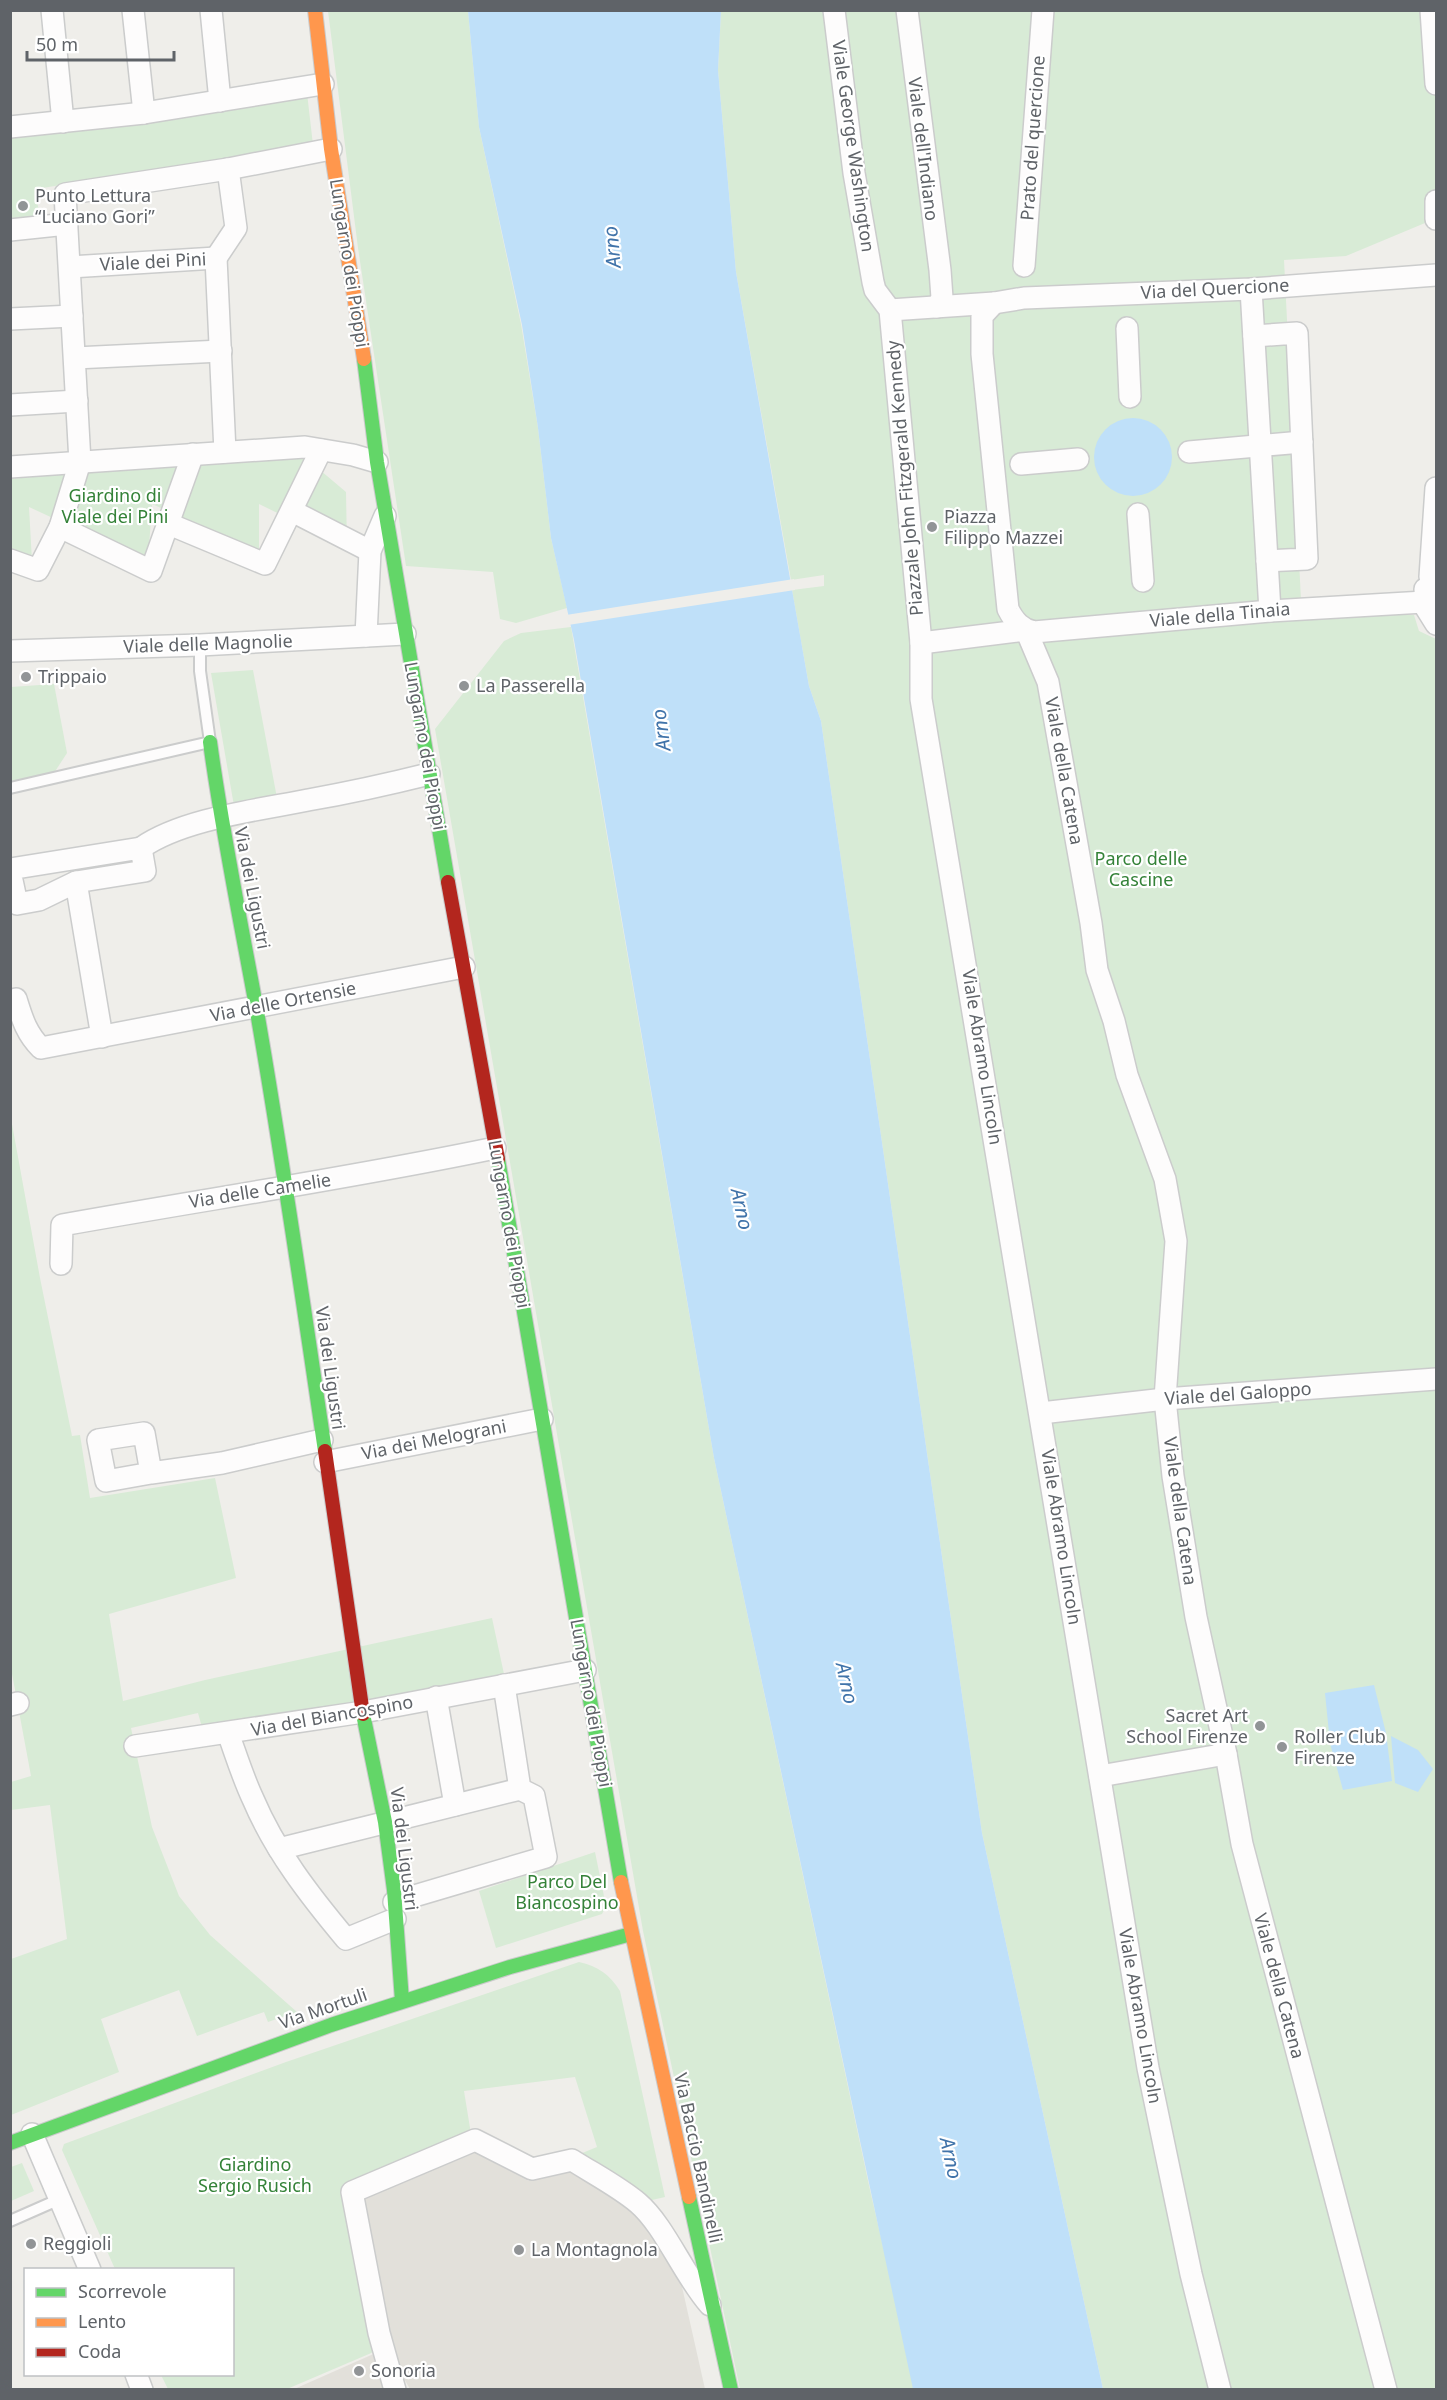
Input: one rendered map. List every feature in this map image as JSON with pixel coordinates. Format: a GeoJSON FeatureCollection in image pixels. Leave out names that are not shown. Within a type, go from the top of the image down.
{"type":"FeatureCollection","features":[{"type":"Feature","properties":{"kind":"street"},"geometry":{"type":"LineString","coordinates":[[52,10],[63,122]]}},
{"type":"Feature","properties":{"kind":"street"},"geometry":{"type":"LineString","coordinates":[[133,10],[144,113]]}},
{"type":"Feature","properties":{"kind":"street"},"geometry":{"type":"LineString","coordinates":[[212,10],[220,101]]}},
{"type":"Feature","properties":{"kind":"street","name":"Lungarno dei Pioppi"},"geometry":{"type":"LineString","coordinates":[[315,10],[331,149],[405,634],[631,1934]]}},
{"type":"Feature","properties":{"kind":"street","name":"Viale George Washington"},"geometry":{"type":"LineString","coordinates":[[834,10],[854,173],[873,282]]}},
{"type":"Feature","properties":{"kind":"street","name":"Viale dell'Indiano"},"geometry":{"type":"LineString","coordinates":[[907,10],[939,297]]}},
{"type":"Feature","properties":{"kind":"street","name":"Prato del quercione"},"geometry":{"type":"LineString","coordinates":[[1024,266],[1043,10]]}},
{"type":"Feature","properties":{"kind":"street"},"geometry":{"type":"LineString","coordinates":[[1431,10],[1437,84]]}},
{"type":"Feature","properties":{"kind":"street"},"geometry":{"type":"LineString","coordinates":[[10,127],[144,113],[323,84]]}},
{"type":"Feature","properties":{"kind":"street"},"geometry":{"type":"LineString","coordinates":[[10,560],[38,570],[60,527],[80,462],[65,194],[228,169],[331,149]]}},
{"type":"Feature","properties":{"kind":"street"},"geometry":{"type":"LineString","coordinates":[[216,258],[236,228],[228,169]]}},
{"type":"Feature","properties":{"kind":"street"},"geometry":{"type":"LineString","coordinates":[[1437,201],[1437,219]]}},
{"type":"Feature","properties":{"kind":"street"},"geometry":{"type":"LineString","coordinates":[[10,230],[67,224]]}},
{"type":"Feature","properties":{"kind":"street","name":"Viale dei Pini"},"geometry":{"type":"LineString","coordinates":[[69,267],[216,258],[225,452]]}},
{"type":"Feature","properties":{"kind":"street","name":"Via del Quercione"},"geometry":{"type":"LineString","coordinates":[[994,303],[1024,298],[1251,288],[1437,275]]}},
{"type":"Feature","properties":{"kind":"street","name":"Piazzale John Fitzgerald Kennedy"},"geometry":{"type":"LineString","coordinates":[[873,282],[875,290],[890,310],[921,643],[921,680]]}},
{"type":"Feature","properties":{"kind":"street"},"geometry":{"type":"LineString","coordinates":[[1251,288],[1270,611]]}},
{"type":"Feature","properties":{"kind":"street"},"geometry":{"type":"LineString","coordinates":[[890,310],[939,297],[994,303]]}},
{"type":"Feature","properties":{"kind":"street"},"geometry":{"type":"LineString","coordinates":[[921,643],[1022,627],[1008,609],[980,339],[982,316],[994,303]]}},
{"type":"Feature","properties":{"kind":"street"},"geometry":{"type":"LineString","coordinates":[[10,319],[72,316]]}},
{"type":"Feature","properties":{"kind":"street"},"geometry":{"type":"LineString","coordinates":[[1127,328],[1130,397]]}},
{"type":"Feature","properties":{"kind":"street"},"geometry":{"type":"LineString","coordinates":[[1254,336],[1297,333],[1307,559],[1267,561]]}},
{"type":"Feature","properties":{"kind":"street"},"geometry":{"type":"LineString","coordinates":[[75,358],[221,351]]}},
{"type":"Feature","properties":{"kind":"street"},"geometry":{"type":"LineString","coordinates":[[10,405],[77,400]]}},
{"type":"Feature","properties":{"kind":"street"},"geometry":{"type":"LineString","coordinates":[[1189,452],[1302,442]]}},
{"type":"Feature","properties":{"kind":"street"},"geometry":{"type":"LineString","coordinates":[[10,467],[305,447],[377,462]]}},
{"type":"Feature","properties":{"kind":"street"},"geometry":{"type":"LineString","coordinates":[[169,524],[265,564],[321,450]]}},
{"type":"Feature","properties":{"kind":"street"},"geometry":{"type":"LineString","coordinates":[[60,527],[151,571],[193,454]]}},
{"type":"Feature","properties":{"kind":"street"},"geometry":{"type":"LineString","coordinates":[[1020,464],[1078,459]]}},
{"type":"Feature","properties":{"kind":"street"},"geometry":{"type":"LineString","coordinates":[[1437,488],[1433,574],[1426,586],[1424,602],[1429,615],[1437,624]]}},
{"type":"Feature","properties":{"kind":"street"},"geometry":{"type":"LineString","coordinates":[[292,511],[370,551]]}},
{"type":"Feature","properties":{"kind":"street"},"geometry":{"type":"LineString","coordinates":[[1138,514],[1143,581]]}},
{"type":"Feature","properties":{"kind":"street"},"geometry":{"type":"LineString","coordinates":[[366,636],[370,551],[386,515]]}},
{"type":"Feature","properties":{"kind":"street","name":"Viale della Tinaia"},"geometry":{"type":"LineString","coordinates":[[1022,627],[1034,632],[1270,611],[1424,602]]}},
{"type":"Feature","properties":{"kind":"street","name":"Viale della Catena"},"geometry":{"type":"LineString","coordinates":[[1022,627],[1048,682],[1091,923],[1097,970],[1114,1021],[1127,1075],[1165,1179],[1176,1241],[1165,1399],[1179,1523],[1242,1844],[1386,2390]]}},
{"type":"Feature","properties":{"kind":"street","name":"Viale delle Magnolie"},"geometry":{"type":"LineString","coordinates":[[10,651],[200,645],[405,634]]}},
{"type":"Feature","properties":{"kind":"street","name":"Viale Abramo Lincoln"},"geometry":{"type":"LineString","coordinates":[[921,680],[921,699],[1148,2068],[1191,2274],[1220,2390]]}},
{"type":"Feature","properties":{"kind":"street","name":"Via dei Ligustri"},"geometry":{"type":"LineString","coordinates":[[210,742],[220,817],[256,1006],[286,1188],[363,1712],[385,1822],[402,2001]]}},
{"type":"Feature","properties":{"kind":"street"},"geometry":{"type":"LineString","coordinates":[[141,848],[145,871],[76,882],[39,900],[17,904],[10,870],[141,848],[154,839],[220,817],[429,774]]}},
{"type":"Feature","properties":{"kind":"street"},"geometry":{"type":"LineString","coordinates":[[76,882],[102,1037]]}},
{"type":"Feature","properties":{"kind":"street","name":"Via delle Ortensie"},"geometry":{"type":"LineString","coordinates":[[16,999],[23,1024],[30,1037],[41,1048],[464,967]]}},
{"type":"Feature","properties":{"kind":"street","name":"Via delle Camelie"},"geometry":{"type":"LineString","coordinates":[[61,1264],[62,1226],[286,1188],[495,1148]]}},
{"type":"Feature","properties":{"kind":"street","name":"Viale del Galoppo"},"geometry":{"type":"LineString","coordinates":[[1041,1413],[1165,1399],[1437,1379]]}},
{"type":"Feature","properties":{"kind":"street","name":"Via dei Melograni"},"geometry":{"type":"LineString","coordinates":[[325,1462],[542,1419]]}},
{"type":"Feature","properties":{"kind":"street"},"geometry":{"type":"LineString","coordinates":[[151,1473],[222,1463],[322,1440]]}},
{"type":"Feature","properties":{"kind":"street","name":"Via del Biancospino"},"geometry":{"type":"LineString","coordinates":[[135,1746],[363,1712],[585,1670]]}},
{"type":"Feature","properties":{"kind":"street","name":"Via del Biancospino"},"geometry":{"type":"LineString","coordinates":[[228,1733],[253,1799],[279,1849],[312,1898],[346,1938],[395,1911],[546,1857],[534,1796],[520,1789],[504,1685]]}},
{"type":"Feature","properties":{"kind":"street","name":"Via del Biancospino"},"geometry":{"type":"LineString","coordinates":[[436,1697],[455,1805]]}},
{"type":"Feature","properties":{"kind":"street"},"geometry":{"type":"LineString","coordinates":[[1100,1776],[1226,1754]]}},
{"type":"Feature","properties":{"kind":"street"},"geometry":{"type":"LineString","coordinates":[[279,1849],[520,1789]]}},
{"type":"Feature","properties":{"kind":"street","name":"Via Mortuli"},"geometry":{"type":"LineString","coordinates":[[10,2143],[260,2049],[402,2001],[491,1973],[631,1934]]}},
{"type":"Feature","properties":{"kind":"street","name":"Via Baccio Bandinelli"},"geometry":{"type":"LineString","coordinates":[[631,1934],[731,2390]]}},
{"type":"Feature","properties":{"kind":"street"},"geometry":{"type":"LineString","coordinates":[[32,2134],[89,2268]]}},
{"type":"Feature","properties":{"kind":"street"},"geometry":{"type":"LineString","coordinates":[[395,2390],[379,2333],[352,2192],[475,2140],[532,2169],[573,2160],[639,2204],[658,2226],[691,2282],[713,2309]]}},
{"type":"Feature","properties":{"kind":"lane"},"geometry":{"type":"LineString","coordinates":[[10,788],[210,742],[200,670],[200,645]]}},
{"type":"Feature","properties":{"kind":"lane"},"geometry":{"type":"LineString","coordinates":[[10,2221],[60,2199]]}},
{"type":"Feature","properties":{"kind":"shaded area","name":"La Montagnola"},"geometry":{"type":"Polygon","coordinates":[[[471,2147],[525,2174],[528,2181],[571,2166],[632,2205],[678,2269],[705,2389],[410,2389],[399,2370],[359,2194],[471,2147]]]}},
{"type":"Feature","properties":{"kind":"shaded area","name":"Sonoria"},"geometry":{"type":"Polygon","coordinates":[[[378,2352],[390,2390],[292,2390],[378,2352]]]}},
{"type":"Feature","properties":{"kind":"green space"},"geometry":{"type":"Polygon","coordinates":[[[328,11],[468,11],[479,127],[521,324],[538,428],[551,538],[567,608],[516,623],[500,619],[493,572],[406,566],[358,248],[328,11]]]}},
{"type":"Feature","properties":{"kind":"green space","name":"Parco delle Cascine"},"geometry":{"type":"Polygon","coordinates":[[[721,11],[1436,11],[1436,222],[1425,223],[1346,256],[1284,260],[1301,600],[1307,620],[1370,615],[1414,615],[1419,631],[1436,639],[1436,2389],[1103,2389],[982,1833],[821,721],[809,686],[792,590],[824,586],[824,575],[791,580],[736,272],[718,70],[721,11]]]}},
{"type":"Feature","properties":{"kind":"green space"},"geometry":{"type":"Polygon","coordinates":[[[307,93],[313,145],[36,189],[40,224],[11,227],[11,130],[307,93]]]}},
{"type":"Feature","properties":{"kind":"green space","name":"Giardino di Viale dei Pini"},"geometry":{"type":"Polygon","coordinates":[[[301,454],[346,492],[347,547],[259,504],[259,552],[152,504],[148,562],[29,507],[32,561],[11,553],[10,479],[301,454]]]}},
{"type":"Feature","properties":{"kind":"green space"},"geometry":{"type":"Polygon","coordinates":[[[571,627],[714,1458],[870,2190],[916,2389],[740,2389],[643,1931],[435,729],[504,641],[521,633],[571,627]]]}},
{"type":"Feature","properties":{"kind":"green space"},"geometry":{"type":"Polygon","coordinates":[[[253,670],[277,798],[234,806],[211,673],[253,670]]]}},
{"type":"Feature","properties":{"kind":"green space"},"geometry":{"type":"Polygon","coordinates":[[[54,684],[67,753],[54,773],[11,781],[11,687],[54,684]]]}},
{"type":"Feature","properties":{"kind":"green space"},"geometry":{"type":"Polygon","coordinates":[[[10,1113],[72,1436],[80,1435],[90,1498],[215,1478],[236,1578],[109,1614],[123,1701],[205,1680],[492,1618],[504,1674],[203,1731],[198,1713],[131,1728],[152,1827],[179,1896],[210,1935],[297,2012],[268,2022],[264,2012],[197,2036],[179,1990],[101,2019],[119,2072],[11,2115],[11,1959],[67,1939],[50,1805],[11,1810],[11,1782],[31,1776],[10,1663],[10,1113]]]}},
{"type":"Feature","properties":{"kind":"green space","name":"Parco Del Biancospino"},"geometry":{"type":"Polygon","coordinates":[[[595,1852],[606,1906],[602,1914],[496,1948],[479,1891],[595,1852]]]}},
{"type":"Feature","properties":{"kind":"green space","name":"Giardino Sergio Rusich"},"geometry":{"type":"Polygon","coordinates":[[[579,1962],[592,1966],[612,1980],[620,1991],[665,2197],[639,2203],[570,2158],[597,2147],[575,2077],[464,2091],[471,2134],[351,2191],[383,2348],[287,2389],[168,2389],[162,2376],[234,2376],[234,2268],[115,2268],[62,2150],[64,2144],[286,2062],[579,1962]]]}},
{"type":"Feature","properties":{"kind":"green space"},"geometry":{"type":"Polygon","coordinates":[[[22,2163],[34,2191],[11,2201],[11,2167],[22,2163]]]}},
{"type":"Feature","properties":{"kind":"water","name":"Arno"},"geometry":{"type":"Polygon","coordinates":[[[468,11],[721,11],[718,70],[736,272],[809,686],[821,721],[982,1833],[1103,2389],[913,2389],[714,1458],[574,640],[551,538],[538,428],[522,325],[479,127],[468,11]]]}},
{"type":"Feature","properties":{"kind":"water"},"geometry":{"type":"Polygon","coordinates":[[[1133,418],[1148,421],[1165,435],[1172,457],[1169,472],[1155,489],[1133,496],[1118,493],[1101,479],[1094,457],[1097,442],[1111,425],[1133,418]]]}},
{"type":"Feature","properties":{"kind":"water"},"geometry":{"type":"Polygon","coordinates":[[[1374,1685],[1386,1733],[1392,1781],[1343,1790],[1330,1743],[1325,1693],[1374,1685]]]}},
{"type":"Feature","properties":{"kind":"water"},"geometry":{"type":"Polygon","coordinates":[[[1391,1736],[1418,1750],[1433,1769],[1418,1792],[1395,1783],[1391,1736]]]}},
{"type":"Feature","properties":{"kind":"pier"},"geometry":{"type":"Polygon","coordinates":[[[794,579],[795,590],[568,625],[566,615],[794,579]]]}},
{"type":"Feature","properties":{"kind":"traffic: fast"},"geometry":{"type":"LineString","coordinates":[[364,359],[377,462],[448,882]]}},
{"type":"Feature","properties":{"kind":"traffic: fast"},"geometry":{"type":"LineString","coordinates":[[210,742],[275,1117],[325,1451]]}},
{"type":"Feature","properties":{"kind":"traffic: fast"},"geometry":{"type":"LineString","coordinates":[[498,1159],[621,1882]]}},
{"type":"Feature","properties":{"kind":"traffic: fast"},"geometry":{"type":"LineString","coordinates":[[363,1714],[385,1822],[394,1890],[402,2001]]}},
{"type":"Feature","properties":{"kind":"traffic: fast"},"geometry":{"type":"LineString","coordinates":[[10,2143],[331,2025],[510,1967],[631,1934]]}},
{"type":"Feature","properties":{"kind":"traffic: fast"},"geometry":{"type":"LineString","coordinates":[[689,2197],[731,2390]]}},
{"type":"Feature","properties":{"kind":"traffic: slow"},"geometry":{"type":"LineString","coordinates":[[315,10],[331,149],[364,359]]}},
{"type":"Feature","properties":{"kind":"traffic: slow"},"geometry":{"type":"LineString","coordinates":[[621,1882],[689,2197]]}},
{"type":"Feature","properties":{"kind":"traffic: jam"},"geometry":{"type":"LineString","coordinates":[[448,882],[498,1159]]}},
{"type":"Feature","properties":{"kind":"traffic: jam"},"geometry":{"type":"LineString","coordinates":[[325,1451],[363,1714]]}},
{"type":"Feature","properties":{"kind":"place","name":"Punto Lettura “Luciano Gori”"},"geometry":{"type":"Point","coordinates":[23,206]}},
{"type":"Feature","properties":{"kind":"place","name":"Piazza Filippo Mazzei"},"geometry":{"type":"Point","coordinates":[932,527]}},
{"type":"Feature","properties":{"kind":"place","name":"Trippaio"},"geometry":{"type":"Point","coordinates":[26,677]}},
{"type":"Feature","properties":{"kind":"place","name":"La Passerella"},"geometry":{"type":"Point","coordinates":[464,686]}},
{"type":"Feature","properties":{"kind":"place","name":"Sacret Art School Firenze"},"geometry":{"type":"Point","coordinates":[1260,1726]}},
{"type":"Feature","properties":{"kind":"place","name":"Roller Club Firenze"},"geometry":{"type":"Point","coordinates":[1282,1747]}},
{"type":"Feature","properties":{"kind":"place","name":"Reggioli"},"geometry":{"type":"Point","coordinates":[31,2244]}},
{"type":"Feature","properties":{"kind":"place","name":"La Montagnola"},"geometry":{"type":"Point","coordinates":[519,2250]}},
{"type":"Feature","properties":{"kind":"place","name":"Sonoria"},"geometry":{"type":"Point","coordinates":[359,2371]}}]}
